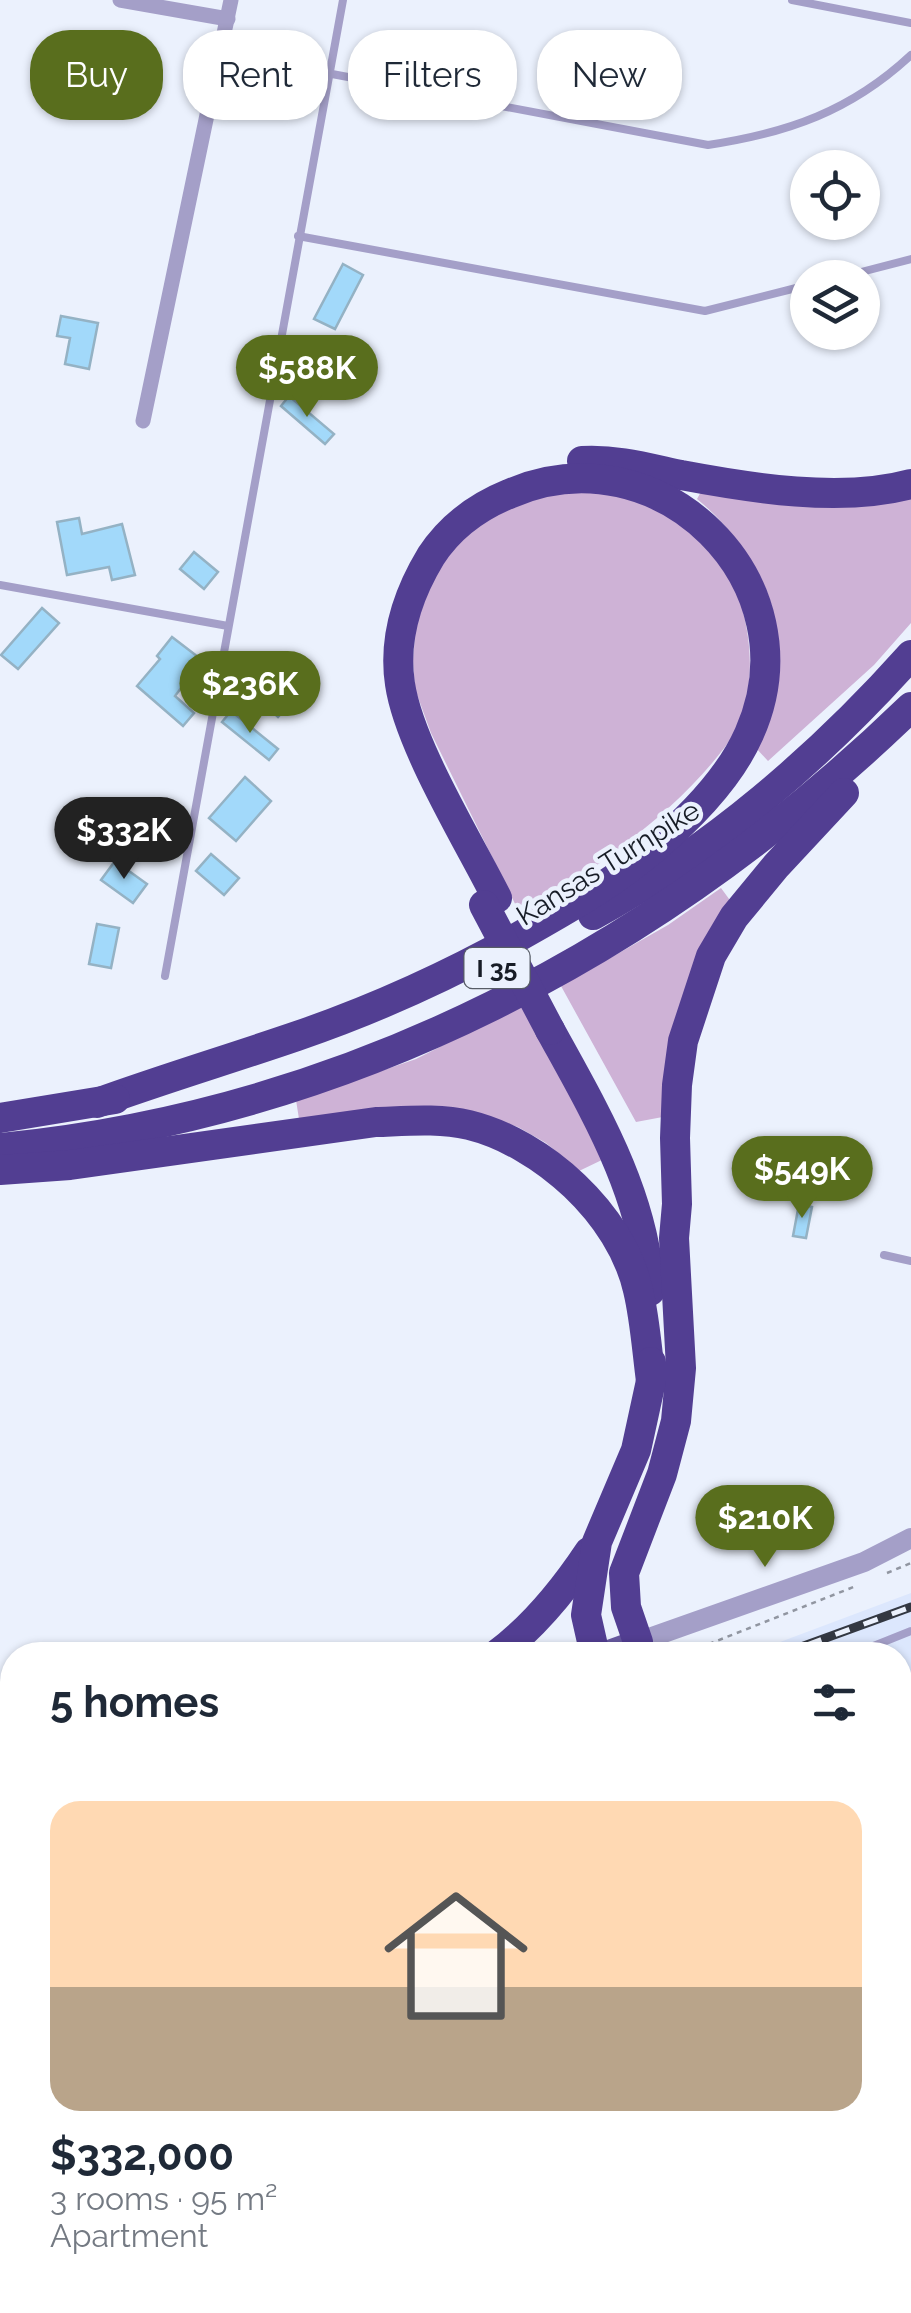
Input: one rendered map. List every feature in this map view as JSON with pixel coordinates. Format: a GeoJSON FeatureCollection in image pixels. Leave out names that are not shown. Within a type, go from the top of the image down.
{"type":"FeatureCollection","features":[{"type":"Feature","properties":{"kind":"highway"},"geometry":{"type":"LineString","coordinates":[[674,1238],[400,746],[386,704],[382,670],[392,593],[407,561],[446,516],[488,485],[534,468],[563,462],[626,462],[767,489],[814,492],[911,484]]}},
{"type":"Feature","properties":{"kind":"highway"},"geometry":{"type":"LineString","coordinates":[[97,1103],[300,1035],[418,988],[498,949],[595,893],[653,849],[720,780],[750,731],[762,686],[763,646],[758,611],[743,574],[706,524],[677,504],[640,487],[604,479],[564,480],[527,486],[492,501],[462,520],[437,547],[419,576],[405,611],[399,649],[400,684],[409,717],[490,902]]}},
{"type":"Feature","properties":{"kind":"highway","name":"Kansas Turnpike"},"geometry":{"type":"LineString","coordinates":[[0,1118],[97,1103],[266,1064],[386,1023],[510,961],[617,902],[728,826],[810,756],[911,656]]}},
{"type":"Feature","properties":{"kind":"highway","name":"I 35"},"geometry":{"type":"LineString","coordinates":[[0,1148],[52,1143],[166,1122],[287,1089],[394,1050],[502,1003],[605,946],[679,899],[784,822],[911,708]]}},
{"type":"Feature","properties":{"kind":"highway"},"geometry":{"type":"LineString","coordinates":[[615,1642],[626,1607],[624,1574],[662,1474],[676,1421],[681,1368],[674,1238],[677,1085],[684,1041],[711,956],[734,916],[776,866],[911,722]]}},
{"type":"Feature","properties":{"kind":"highway"},"geometry":{"type":"LineString","coordinates":[[511,1642],[565,1588],[597,1542],[636,1450],[651,1382],[650,1285],[637,1218],[626,1180],[557,1026]]}},
{"type":"Feature","properties":{"kind":"highway"},"geometry":{"type":"LineString","coordinates":[[0,1170],[70,1165],[376,1122],[422,1120],[467,1124],[507,1138],[536,1156],[568,1179],[596,1208],[620,1246],[638,1287],[651,1382]]}},
{"type":"Feature","properties":{"kind":"highway"},"geometry":{"type":"LineString","coordinates":[[597,1542],[586,1615],[605,1642]]}},
{"type":"Feature","properties":{"kind":"street"},"geometry":{"type":"LineString","coordinates":[[120,0],[228,19]]}},
{"type":"Feature","properties":{"kind":"street"},"geometry":{"type":"LineString","coordinates":[[143,422],[231,0]]}},
{"type":"Feature","properties":{"kind":"street"},"geometry":{"type":"LineString","coordinates":[[640,1642],[864,1562],[911,1538]]}},
{"type":"Feature","properties":{"kind":"lane"},"geometry":{"type":"LineString","coordinates":[[165,976],[343,0]]}},
{"type":"Feature","properties":{"kind":"lane"},"geometry":{"type":"LineString","coordinates":[[792,0],[911,24]]}},
{"type":"Feature","properties":{"kind":"lane"},"geometry":{"type":"LineString","coordinates":[[332,74],[708,145],[764,136],[842,106],[885,79],[911,55]]}},
{"type":"Feature","properties":{"kind":"lane"},"geometry":{"type":"LineString","coordinates":[[298,236],[705,311],[790,290]]}},
{"type":"Feature","properties":{"kind":"lane"},"geometry":{"type":"LineString","coordinates":[[880,267],[911,259]]}},
{"type":"Feature","properties":{"kind":"lane"},"geometry":{"type":"LineString","coordinates":[[0,584],[228,626]]}},
{"type":"Feature","properties":{"kind":"lane"},"geometry":{"type":"LineString","coordinates":[[884,1255],[911,1261]]}},
{"type":"Feature","properties":{"kind":"lane"},"geometry":{"type":"LineString","coordinates":[[888,1642],[911,1631]]}},
{"type":"Feature","properties":{"kind":"path"},"geometry":{"type":"LineString","coordinates":[[879,1577],[911,1563]]}},
{"type":"Feature","properties":{"kind":"path"},"geometry":{"type":"LineString","coordinates":[[714,1642],[860,1584]]}},
{"type":"Feature","properties":{"kind":"shaded area"},"geometry":{"type":"Polygon","coordinates":[[[703,488],[911,492],[911,623],[874,665],[768,761],[755,747],[772,659],[773,613],[760,576],[737,540],[697,499],[703,488]]]}},
{"type":"Feature","properties":{"kind":"shaded area"},"geometry":{"type":"Polygon","coordinates":[[[559,489],[650,501],[714,552],[735,585],[742,608],[750,657],[749,681],[737,727],[703,773],[630,840],[522,918],[431,733],[415,689],[416,624],[438,566],[484,517],[559,489]]]}},
{"type":"Feature","properties":{"kind":"shaded area"},"geometry":{"type":"Polygon","coordinates":[[[721,888],[732,903],[668,1116],[636,1122],[561,986],[668,925],[721,888]]]}},
{"type":"Feature","properties":{"kind":"shaded area"},"geometry":{"type":"Polygon","coordinates":[[[529,1002],[606,1158],[579,1171],[546,1143],[518,1127],[482,1115],[299,1119],[296,1100],[416,1059],[529,1002]]]}},
{"type":"Feature","properties":{"kind":"shaded area"},"geometry":{"type":"Polygon","coordinates":[[[911,1593],[911,1642],[780,1642],[911,1593]]]}},
{"type":"Feature","properties":{"kind":"building"},"geometry":{"type":"Polygon","coordinates":[[[343,264],[363,275],[335,329],[314,319],[343,264]]]}},
{"type":"Feature","properties":{"kind":"building"},"geometry":{"type":"Polygon","coordinates":[[[61,316],[98,323],[89,369],[65,364],[70,338],[57,336],[61,316]]]}},
{"type":"Feature","properties":{"kind":"building"},"geometry":{"type":"Polygon","coordinates":[[[289,396],[334,434],[325,444],[281,406],[289,396]]]}},
{"type":"Feature","properties":{"kind":"building"},"geometry":{"type":"Polygon","coordinates":[[[79,518],[82,534],[122,524],[135,575],[112,580],[109,567],[67,575],[57,522],[79,518]]]}},
{"type":"Feature","properties":{"kind":"building"},"geometry":{"type":"Polygon","coordinates":[[[194,552],[218,572],[204,589],[180,569],[194,552]]]}},
{"type":"Feature","properties":{"kind":"building"},"geometry":{"type":"Polygon","coordinates":[[[42,608],[59,623],[18,669],[1,655],[42,608]]]}},
{"type":"Feature","properties":{"kind":"building"},"geometry":{"type":"Polygon","coordinates":[[[172,637],[202,660],[175,696],[194,713],[183,726],[137,686],[160,659],[157,656],[172,637]]]}},
{"type":"Feature","properties":{"kind":"building"},"geometry":{"type":"Polygon","coordinates":[[[242,665],[287,707],[278,717],[233,675],[242,665]]]}},
{"type":"Feature","properties":{"kind":"building"},"geometry":{"type":"Polygon","coordinates":[[[231,711],[278,749],[269,760],[222,722],[231,711]]]}},
{"type":"Feature","properties":{"kind":"building"},"geometry":{"type":"Polygon","coordinates":[[[245,777],[271,801],[236,841],[209,818],[245,777]]]}},
{"type":"Feature","properties":{"kind":"building"},"geometry":{"type":"Polygon","coordinates":[[[211,854],[239,878],[224,895],[196,871],[211,854]]]}},
{"type":"Feature","properties":{"kind":"building"},"geometry":{"type":"Polygon","coordinates":[[[115,861],[147,884],[133,903],[101,880],[115,861]]]}},
{"type":"Feature","properties":{"kind":"building"},"geometry":{"type":"Polygon","coordinates":[[[97,924],[119,928],[111,968],[89,964],[97,924]]]}},
{"type":"Feature","properties":{"kind":"building"},"geometry":{"type":"Polygon","coordinates":[[[799,1204],[812,1207],[806,1238],[793,1236],[799,1204]]]}},
{"type":"Feature","properties":{"kind":"railway"},"geometry":{"type":"LineString","coordinates":[[815,1642],[911,1607]]}}]}
